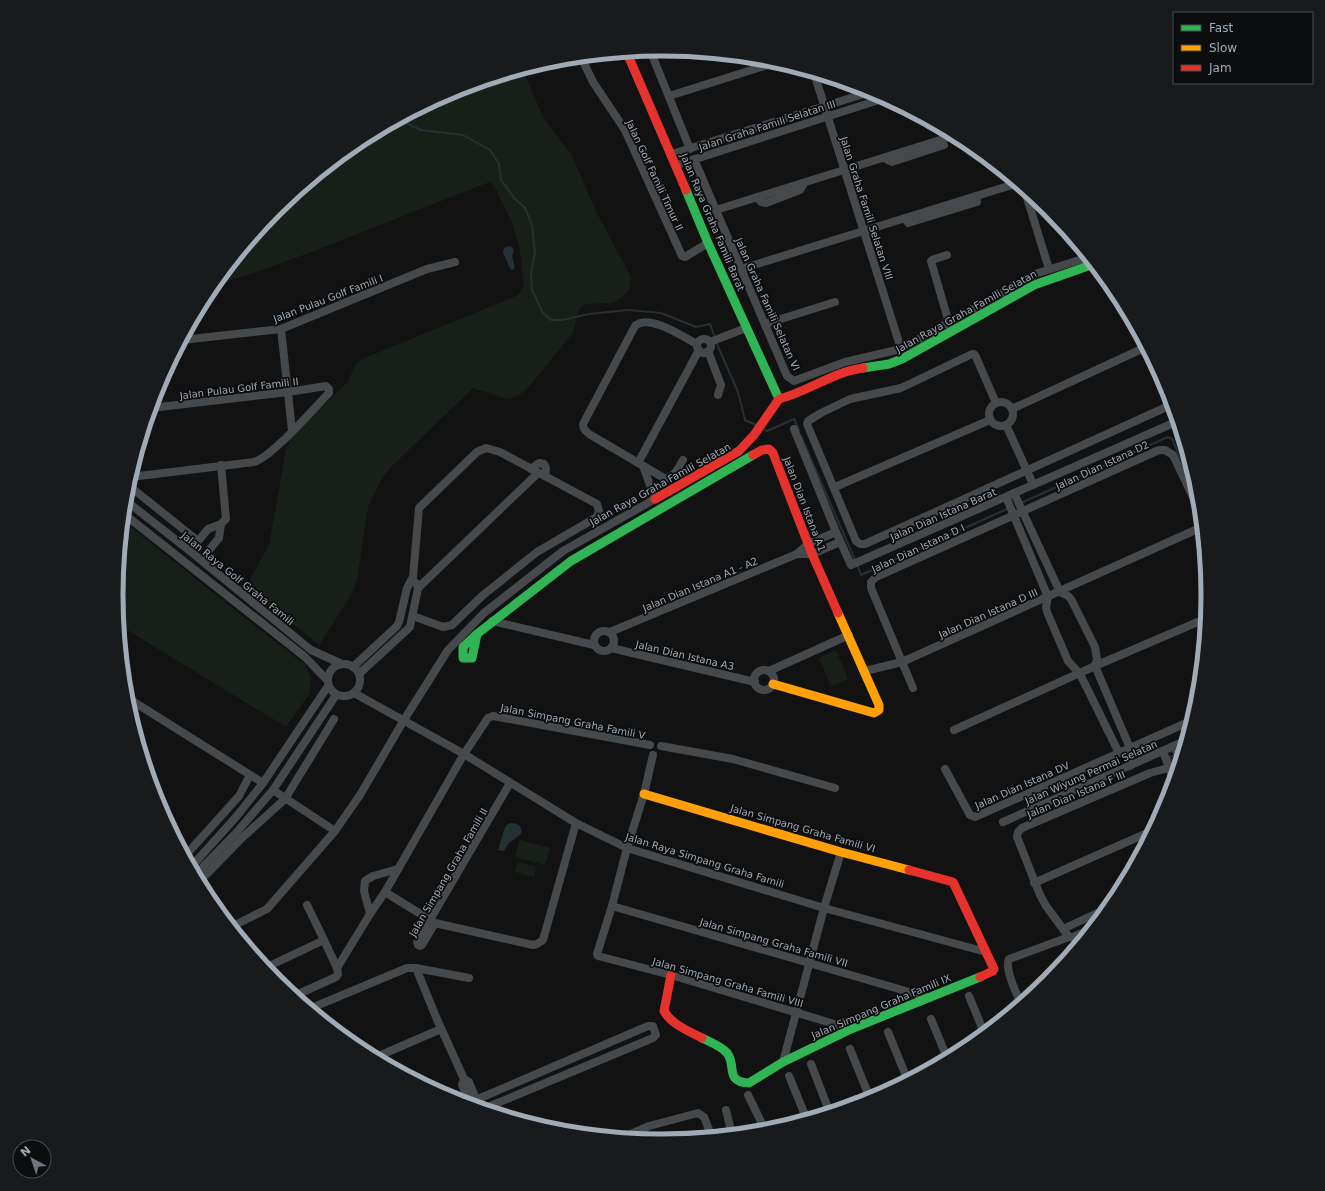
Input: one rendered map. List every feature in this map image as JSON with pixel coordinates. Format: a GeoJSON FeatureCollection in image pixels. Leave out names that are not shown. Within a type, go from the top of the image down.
{"type":"FeatureCollection","features":[{"type":"Feature","properties":{"kind":"street"},"geometry":{"type":"LineString","coordinates":[[653,56],[690,149]]}},
{"type":"Feature","properties":{"kind":"street","name":"Jalan Raya Graha Famili Barat"},"geometry":{"type":"LineString","coordinates":[[629,57],[677,165],[708,243],[779,399]]}},
{"type":"Feature","properties":{"kind":"street","name":"Jalan Golf Famili Timur II"},"geometry":{"type":"LineString","coordinates":[[584,62],[593,82],[625,130],[682,256],[685,257],[708,243]]}},
{"type":"Feature","properties":{"kind":"street"},"geometry":{"type":"LineString","coordinates":[[669,96],[765,66]]}},
{"type":"Feature","properties":{"kind":"street","name":"Jalan Graha Famili Selatan VIII"},"geometry":{"type":"LineString","coordinates":[[816,78],[901,349]]}},
{"type":"Feature","properties":{"kind":"street","name":"Jalan Graha Famili Selatan III"},"geometry":{"type":"LineString","coordinates":[[672,154],[862,94]]}},
{"type":"Feature","properties":{"kind":"street","name":"Jalan Graha Famili Selatan III"},"geometry":{"type":"LineString","coordinates":[[677,165],[877,101]]}},
{"type":"Feature","properties":{"kind":"street"},"geometry":{"type":"LineString","coordinates":[[716,210],[948,138]]}},
{"type":"Feature","properties":{"kind":"street","name":"Jalan Graha Famili Selatan VI"},"geometry":{"type":"LineString","coordinates":[[694,159],[787,376],[794,381],[845,362],[901,349],[1038,273],[1084,259]]}},
{"type":"Feature","properties":{"kind":"street"},"geometry":{"type":"LineString","coordinates":[[742,268],[1012,185]]}},
{"type":"Feature","properties":{"kind":"street"},"geometry":{"type":"LineString","coordinates":[[1027,199],[1049,269]]}},
{"type":"Feature","properties":{"kind":"street"},"geometry":{"type":"LineString","coordinates":[[947,255],[932,260],[931,262],[949,323]]}},
{"type":"Feature","properties":{"kind":"street","name":"Jalan Pulau Golf Famili I"},"geometry":{"type":"LineString","coordinates":[[188,339],[281,329],[422,271],[455,262]]}},
{"type":"Feature","properties":{"kind":"street","name":"Jalan Raya Graha Famili Selatan"},"geometry":{"type":"LineString","coordinates":[[235,925],[267,909],[335,831],[360,796],[404,720],[448,650],[484,613],[563,551],[739,452],[754,435],[779,399],[791,396],[830,377],[849,370],[889,364],[902,359],[1034,285],[1090,265]]}},
{"type":"Feature","properties":{"kind":"street"},"geometry":{"type":"LineString","coordinates":[[765,324],[834,302]]}},
{"type":"Feature","properties":{"kind":"street"},"geometry":{"type":"LineString","coordinates":[[683,460],[673,476],[664,478],[589,434],[584,429],[583,424],[635,326],[638,324],[650,322],[658,325],[705,352],[708,351]]}},
{"type":"Feature","properties":{"kind":"street"},"geometry":{"type":"LineString","coordinates":[[655,499],[640,464],[701,339],[711,342],[746,328]]}},
{"type":"Feature","properties":{"kind":"street"},"geometry":{"type":"LineString","coordinates":[[136,477],[254,462],[260,460],[268,454],[292,430],[281,329]]}},
{"type":"Feature","properties":{"kind":"street"},"geometry":{"type":"LineString","coordinates":[[711,342],[708,351],[721,385],[718,396]]}},
{"type":"Feature","properties":{"kind":"street"},"geometry":{"type":"LineString","coordinates":[[1012,409],[1142,349]]}},
{"type":"Feature","properties":{"kind":"street"},"geometry":{"type":"LineString","coordinates":[[996,403],[976,357],[972,354],[901,388],[850,399],[808,420],[807,424],[835,487],[856,541],[860,544],[865,544],[1167,407]]}},
{"type":"Feature","properties":{"kind":"street","name":"Jalan Pulau Golf Famili II"},"geometry":{"type":"LineString","coordinates":[[157,407],[288,392],[326,386],[329,388],[329,393],[292,430]]}},
{"type":"Feature","properties":{"kind":"street"},"geometry":{"type":"LineString","coordinates":[[996,403],[1005,403],[1012,409],[1013,418],[1006,425],[997,426],[990,420],[989,410],[996,403]]}},
{"type":"Feature","properties":{"kind":"street"},"geometry":{"type":"LineString","coordinates":[[835,487],[990,420]]}},
{"type":"Feature","properties":{"kind":"street","name":"Jalan Dian Istana Barat"},"geometry":{"type":"LineString","coordinates":[[794,429],[840,542],[851,565],[862,562],[1011,497],[1033,484],[1173,423]]}},
{"type":"Feature","properties":{"kind":"street"},"geometry":{"type":"LineString","coordinates":[[1006,425],[1033,484]]}},
{"type":"Feature","properties":{"kind":"street"},"geometry":{"type":"LineString","coordinates":[[353,667],[397,626],[407,588],[413,577],[418,511],[480,450],[486,448],[500,452],[531,469],[537,464],[544,464],[546,468],[542,475],[418,588],[407,588]]}},
{"type":"Feature","properties":{"kind":"street","name":"Jalan Dian Istana A1"},"geometry":{"type":"LineString","coordinates":[[477,634],[570,561],[762,450],[768,450],[773,453],[812,554],[879,704],[878,710],[874,713],[773,684]]}},
{"type":"Feature","properties":{"kind":"street","name":"Jalan Dian Istana D2"},"geometry":{"type":"LineString","coordinates":[[1022,510],[1159,450],[1165,450],[1173,455],[1193,497]]}},
{"type":"Feature","properties":{"kind":"street"},"geometry":{"type":"LineString","coordinates":[[190,551],[208,529],[221,524],[226,519],[222,465]]}},
{"type":"Feature","properties":{"kind":"street"},"geometry":{"type":"LineString","coordinates":[[413,616],[443,627],[452,625],[482,596],[537,552],[597,517],[599,511],[597,504],[542,475]]}},
{"type":"Feature","properties":{"kind":"street"},"geometry":{"type":"LineString","coordinates":[[133,488],[198,541]]}},
{"type":"Feature","properties":{"kind":"street"},"geometry":{"type":"LineString","coordinates":[[1011,497],[1022,510],[1060,592],[1071,599],[1095,647],[1097,659],[1095,666],[1130,766]]}},
{"type":"Feature","properties":{"kind":"street"},"geometry":{"type":"LineString","coordinates":[[1011,497],[1013,514],[1048,597],[1197,529]]}},
{"type":"Feature","properties":{"kind":"street","name":"Jalan Raya Golf Graha Famili"},"geometry":{"type":"LineString","coordinates":[[131,505],[311,650],[342,664]]}},
{"type":"Feature","properties":{"kind":"street","name":"Jalan Dian Istana D I"},"geometry":{"type":"LineString","coordinates":[[912,688],[871,588],[873,579],[1022,510]]}},
{"type":"Feature","properties":{"kind":"street","name":"Jalan Raya Golf Graha Famili"},"geometry":{"type":"LineString","coordinates":[[129,518],[305,657],[328,683]]}},
{"type":"Feature","properties":{"kind":"street"},"geometry":{"type":"LineString","coordinates":[[201,560],[219,538],[221,524]]}},
{"type":"Feature","properties":{"kind":"street","name":"Jalan Dian Istana A1 - A2"},"geometry":{"type":"LineString","coordinates":[[610,632],[797,554],[808,544],[836,532]]}},
{"type":"Feature","properties":{"kind":"street","name":"Jalan Dian Istana A1 - A2"},"geometry":{"type":"LineString","coordinates":[[797,554],[812,554],[840,542]]}},
{"type":"Feature","properties":{"kind":"street"},"geometry":{"type":"LineString","coordinates":[[358,674],[410,627],[418,588],[413,577]]}},
{"type":"Feature","properties":{"kind":"street","name":"Jalan Dian Istana D III"},"geometry":{"type":"LineString","coordinates":[[864,671],[902,662],[1048,597]]}},
{"type":"Feature","properties":{"kind":"street","name":"Jalan Dian Istana D III"},"geometry":{"type":"LineString","coordinates":[[1048,597],[1046,607],[1047,612],[1068,661],[1080,674],[1125,751]]}},
{"type":"Feature","properties":{"kind":"street"},"geometry":{"type":"LineString","coordinates":[[954,730],[1095,666],[1201,620]]}},
{"type":"Feature","properties":{"kind":"street"},"geometry":{"type":"LineString","coordinates":[[492,621],[594,645],[604,651],[611,648],[614,642],[610,632],[606,631],[597,633],[594,636],[594,645]]}},
{"type":"Feature","properties":{"kind":"street"},"geometry":{"type":"LineString","coordinates":[[769,671],[774,677],[773,684],[767,689],[763,690],[756,686],[755,678],[758,672],[765,670],[769,671],[849,635]]}},
{"type":"Feature","properties":{"kind":"street","name":"Jalan Dian Istana A3"},"geometry":{"type":"LineString","coordinates":[[611,648],[755,682]]}},
{"type":"Feature","properties":{"kind":"street"},"geometry":{"type":"LineString","coordinates":[[194,863],[236,817],[263,783],[328,683],[330,671],[342,664],[353,667],[358,674],[359,684],[354,693],[345,696],[336,695],[328,683]]}},
{"type":"Feature","properties":{"kind":"street","name":"Jalan Raya Simpang Graha Famili"},"geometry":{"type":"LineString","coordinates":[[354,693],[464,754],[576,823],[627,848],[824,908],[986,952]]}},
{"type":"Feature","properties":{"kind":"street"},"geometry":{"type":"LineString","coordinates":[[199,871],[236,833],[273,790],[336,695]]}},
{"type":"Feature","properties":{"kind":"street"},"geometry":{"type":"LineString","coordinates":[[133,701],[263,783]]}},
{"type":"Feature","properties":{"kind":"street","name":"Jalan Simpang Graha Famili V"},"geometry":{"type":"LineString","coordinates":[[299,994],[333,979],[338,974],[337,968],[385,892],[464,754],[488,718],[493,716],[650,745]]}},
{"type":"Feature","properties":{"kind":"street"},"geometry":{"type":"LineString","coordinates":[[203,878],[257,824],[285,799],[334,719]]}},
{"type":"Feature","properties":{"kind":"street"},"geometry":{"type":"LineString","coordinates":[[1125,751],[1187,723]]}},
{"type":"Feature","properties":{"kind":"street"},"geometry":{"type":"LineString","coordinates":[[653,755],[649,749],[650,745],[657,743],[661,746],[733,759],[835,788]]}},
{"type":"Feature","properties":{"kind":"street","name":"Jalan Wiyung Permai Selatan"},"geometry":{"type":"LineString","coordinates":[[1003,822],[1164,750],[1175,748],[1181,744]]}},
{"type":"Feature","properties":{"kind":"street"},"geometry":{"type":"LineString","coordinates":[[653,755],[660,753],[661,746]]}},
{"type":"Feature","properties":{"kind":"street"},"geometry":{"type":"LineString","coordinates":[[1175,748],[1178,755]]}},
{"type":"Feature","properties":{"kind":"street"},"geometry":{"type":"LineString","coordinates":[[1164,750],[1171,773]]}},
{"type":"Feature","properties":{"kind":"street","name":"Jalan Dian Istana DV"},"geometry":{"type":"LineString","coordinates":[[945,769],[970,815],[975,816],[1125,751]]}},
{"type":"Feature","properties":{"kind":"street"},"geometry":{"type":"LineString","coordinates":[[612,906],[627,848],[644,794],[653,755]]}},
{"type":"Feature","properties":{"kind":"street"},"geometry":{"type":"LineString","coordinates":[[1170,768],[1174,766]]}},
{"type":"Feature","properties":{"kind":"street","name":"Jalan Dian Istana F III"},"geometry":{"type":"LineString","coordinates":[[1071,937],[1046,906],[1034,883],[1017,837],[1019,830],[1150,773],[1170,768]]}},
{"type":"Feature","properties":{"kind":"street"},"geometry":{"type":"LineString","coordinates":[[188,852],[239,796],[250,775]]}},
{"type":"Feature","properties":{"kind":"street","name":"Jalan Simpang Graha Famili II"},"geometry":{"type":"LineString","coordinates":[[432,922],[510,783]]}},
{"type":"Feature","properties":{"kind":"street"},"geometry":{"type":"LineString","coordinates":[[273,790],[335,831]]}},
{"type":"Feature","properties":{"kind":"street","name":"Jalan Simpang Graha Famili VI"},"geometry":{"type":"LineString","coordinates":[[644,794],[841,852],[952,881],[955,884]]}},
{"type":"Feature","properties":{"kind":"street"},"geometry":{"type":"LineString","coordinates":[[385,892],[432,922],[532,945],[543,940],[576,823]]}},
{"type":"Feature","properties":{"kind":"street"},"geometry":{"type":"LineString","coordinates":[[1034,883],[1146,833]]}},
{"type":"Feature","properties":{"kind":"street"},"geometry":{"type":"LineString","coordinates":[[783,1062],[824,908],[841,852]]}},
{"type":"Feature","properties":{"kind":"street"},"geometry":{"type":"LineString","coordinates":[[370,914],[364,891],[366,881],[373,876],[398,869]]}},
{"type":"Feature","properties":{"kind":"street","name":"Jalan Simpang Graha Famili IX"},"geometry":{"type":"LineString","coordinates":[[671,975],[664,1014],[674,1022],[714,1043],[726,1052],[728,1055],[731,1072],[734,1077],[742,1082],[749,1083],[783,1062],[852,1029],[993,971],[994,968],[955,884]]}},
{"type":"Feature","properties":{"kind":"street"},"geometry":{"type":"LineString","coordinates":[[307,905],[337,968]]}},
{"type":"Feature","properties":{"kind":"street","name":"Jalan Simpang Graha Famili VIII"},"geometry":{"type":"LineString","coordinates":[[612,906],[597,953],[598,956],[671,975],[852,1029]]}},
{"type":"Feature","properties":{"kind":"street","name":"Jalan Simpang Graha Famili VII"},"geometry":{"type":"LineString","coordinates":[[612,906],[810,962],[930,998]]}},
{"type":"Feature","properties":{"kind":"street"},"geometry":{"type":"LineString","coordinates":[[1063,928],[1099,912]]}},
{"type":"Feature","properties":{"kind":"street"},"geometry":{"type":"LineString","coordinates":[[1020,999],[1009,973],[1007,962],[1009,959],[1085,931]]}},
{"type":"Feature","properties":{"kind":"street"},"geometry":{"type":"LineString","coordinates":[[270,965],[324,940]]}},
{"type":"Feature","properties":{"kind":"street"},"geometry":{"type":"LineString","coordinates":[[314,1007],[406,968],[416,968],[469,978]]}},
{"type":"Feature","properties":{"kind":"street"},"geometry":{"type":"LineString","coordinates":[[416,968],[464,1079],[462,1085],[469,1099]]}},
{"type":"Feature","properties":{"kind":"street"},"geometry":{"type":"LineString","coordinates":[[969,996],[983,1030]]}},
{"type":"Feature","properties":{"kind":"street"},"geometry":{"type":"LineString","coordinates":[[932,1019],[946,1054]]}},
{"type":"Feature","properties":{"kind":"street"},"geometry":{"type":"LineString","coordinates":[[474,1101],[648,1026],[654,1027],[656,1035],[653,1038],[490,1106]]}},
{"type":"Feature","properties":{"kind":"street"},"geometry":{"type":"LineString","coordinates":[[381,1055],[442,1029]]}},
{"type":"Feature","properties":{"kind":"street"},"geometry":{"type":"LineString","coordinates":[[888,1032],[906,1076]]}},
{"type":"Feature","properties":{"kind":"street"},"geometry":{"type":"LineString","coordinates":[[850,1050],[868,1094]]}},
{"type":"Feature","properties":{"kind":"street"},"geometry":{"type":"LineString","coordinates":[[811,1064],[828,1109]]}},
{"type":"Feature","properties":{"kind":"street"},"geometry":{"type":"LineString","coordinates":[[789,1076],[805,1116]]}},
{"type":"Feature","properties":{"kind":"street"},"geometry":{"type":"LineString","coordinates":[[748,1095],[763,1126]]}},
{"type":"Feature","properties":{"kind":"street"},"geometry":{"type":"LineString","coordinates":[[726,1110],[731,1130]]}},
{"type":"Feature","properties":{"kind":"street"},"geometry":{"type":"LineString","coordinates":[[631,1134],[650,1126],[698,1113],[704,1117],[710,1133]]}},
{"type":"Feature","properties":{"kind":"shaded area"},"geometry":{"type":"Polygon","coordinates":[[[525,74],[543,117],[572,156],[596,211],[631,277],[629,290],[621,298],[611,303],[586,304],[579,309],[573,333],[526,390],[517,396],[507,399],[473,388],[391,467],[382,478],[368,507],[357,581],[351,595],[319,645],[252,591],[249,585],[251,577],[269,545],[286,450],[291,438],[300,427],[348,382],[354,367],[360,360],[516,296],[521,291],[524,284],[519,244],[511,220],[494,186],[491,183],[487,183],[309,253],[242,277],[224,281],[234,267],[281,214],[334,167],[393,128],[424,112],[456,97],[525,74]]]}},
{"type":"Feature","properties":{"kind":"shaded area"},"geometry":{"type":"Polygon","coordinates":[[[510,246],[514,250],[512,256],[515,268],[512,270],[510,269],[503,252],[504,248],[510,246]]]}},
{"type":"Feature","properties":{"kind":"shaded area"},"geometry":{"type":"Polygon","coordinates":[[[128,525],[304,664],[311,677],[310,693],[286,727],[124,628],[124,560],[128,525]]]}},
{"type":"Feature","properties":{"kind":"shaded area"},"geometry":{"type":"Polygon","coordinates":[[[836,650],[848,679],[831,687],[819,658],[836,650]]]}},
{"type":"Feature","properties":{"kind":"shaded area"},"geometry":{"type":"Polygon","coordinates":[[[511,823],[520,827],[521,834],[509,843],[504,851],[498,850],[505,827],[511,823]]]}},
{"type":"Feature","properties":{"kind":"shaded area"},"geometry":{"type":"Polygon","coordinates":[[[520,840],[550,848],[545,865],[515,857],[520,840]]]}},
{"type":"Feature","properties":{"kind":"shaded area"},"geometry":{"type":"Polygon","coordinates":[[[518,862],[536,867],[534,877],[515,872],[518,862]]]}},
{"type":"Feature","properties":{"kind":"waterway"},"geometry":{"type":"LineString","coordinates":[[406,121],[421,130],[463,135],[490,150],[499,164],[501,180],[515,199],[525,208],[532,225],[535,253],[531,273],[532,290],[543,313],[551,320],[562,320],[589,314],[628,310],[661,313],[696,327],[710,324],[715,338]]}},
{"type":"Feature","properties":{"kind":"waterway"},"geometry":{"type":"LineString","coordinates":[[716,342],[738,392],[745,420],[756,425]]}},
{"type":"Feature","properties":{"kind":"waterway"},"geometry":{"type":"LineString","coordinates":[[763,429],[767,431],[794,419],[799,430]]}},
{"type":"Feature","properties":{"kind":"waterway"},"geometry":{"type":"LineString","coordinates":[[801,436],[855,560]]}},
{"type":"Feature","properties":{"kind":"waterway"},"geometry":{"type":"LineString","coordinates":[[1021,503],[1168,437],[1172,439],[1189,477]]}},
{"type":"Feature","properties":{"kind":"waterway"},"geometry":{"type":"LineString","coordinates":[[857,564],[861,575],[1009,508]]}},
{"type":"Feature","properties":{"kind":"waterway"},"geometry":{"type":"LineString","coordinates":[[1173,764],[1170,757],[1175,755]]}},
{"type":"Feature","properties":{"kind":"traffic: fast"},"geometry":{"type":"LineString","coordinates":[[686,190],[708,243],[779,399]]}},
{"type":"Feature","properties":{"kind":"traffic: fast"},"geometry":{"type":"LineString","coordinates":[[863,368],[889,364],[902,359],[1034,285],[1090,265]]}},
{"type":"Feature","properties":{"kind":"traffic: fast"},"geometry":{"type":"LineString","coordinates":[[477,634],[472,658],[463,658],[463,647],[477,634],[571,561],[753,455]]}},
{"type":"Feature","properties":{"kind":"traffic: fast"},"geometry":{"type":"LineString","coordinates":[[702,1038],[722,1048],[727,1053],[730,1058],[732,1072],[736,1080],[749,1083],[783,1062],[851,1029],[980,977]]}},
{"type":"Feature","properties":{"kind":"traffic: slow"},"geometry":{"type":"LineString","coordinates":[[773,684],[874,713],[879,710],[879,705],[838,613]]}},
{"type":"Feature","properties":{"kind":"traffic: slow"},"geometry":{"type":"LineString","coordinates":[[644,794],[841,852],[909,870]]}},
{"type":"Feature","properties":{"kind":"traffic: jam"},"geometry":{"type":"LineString","coordinates":[[629,57],[686,190]]}},
{"type":"Feature","properties":{"kind":"traffic: jam"},"geometry":{"type":"LineString","coordinates":[[655,499],[739,451],[754,435],[779,399],[800,392],[830,378],[852,370],[863,368]]}},
{"type":"Feature","properties":{"kind":"traffic: jam"},"geometry":{"type":"LineString","coordinates":[[753,455],[762,450],[769,449],[773,453],[812,554],[838,613]]}},
{"type":"Feature","properties":{"kind":"traffic: jam"},"geometry":{"type":"LineString","coordinates":[[909,870],[953,882],[994,969],[993,971],[980,977]]}},
{"type":"Feature","properties":{"kind":"traffic: jam"},"geometry":{"type":"LineString","coordinates":[[671,975],[664,1011],[676,1024],[702,1038]]}}]}
